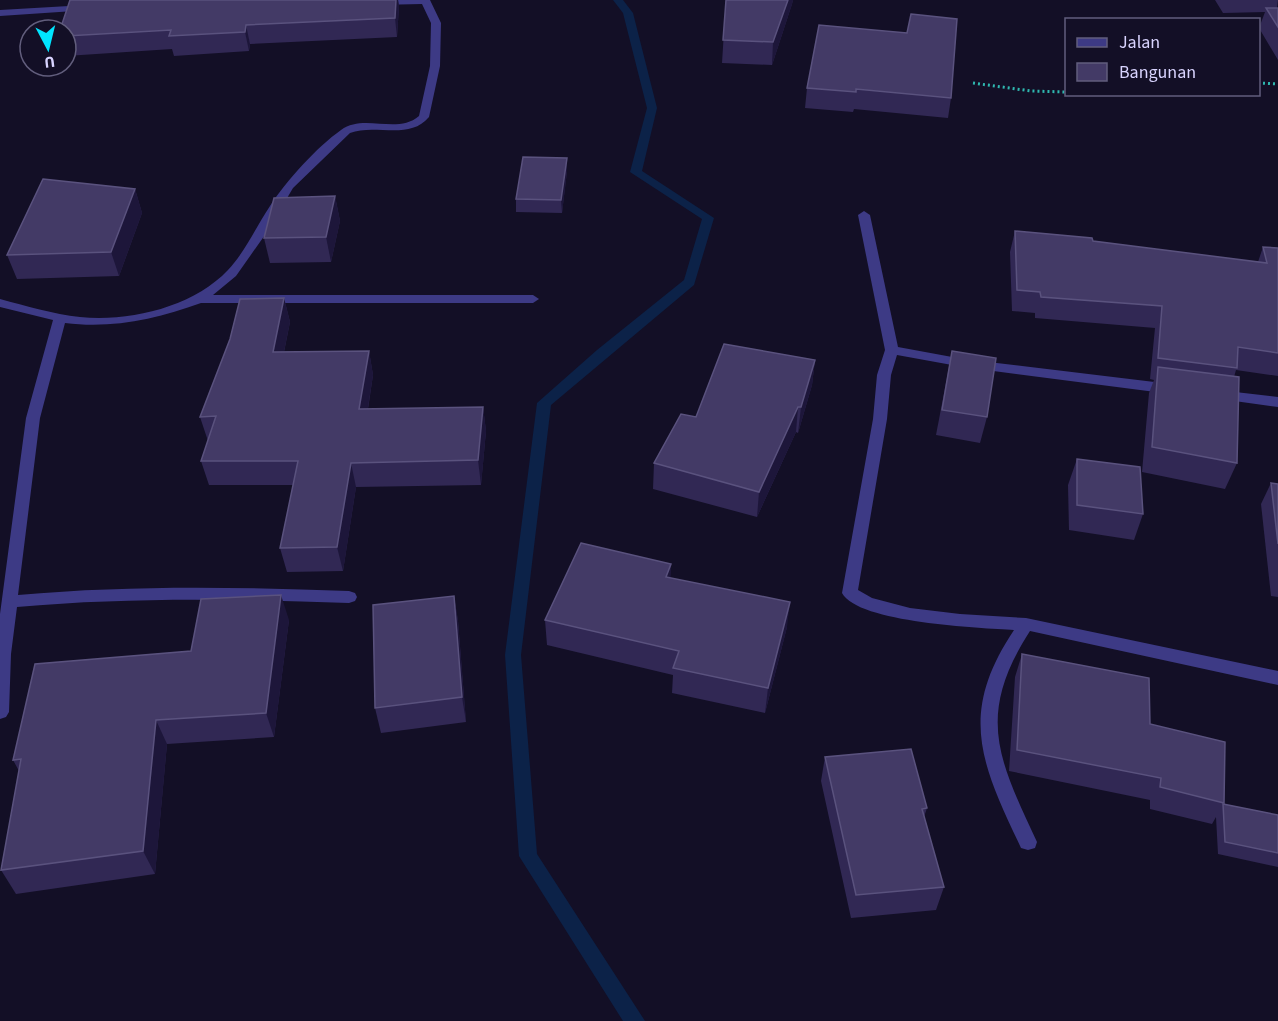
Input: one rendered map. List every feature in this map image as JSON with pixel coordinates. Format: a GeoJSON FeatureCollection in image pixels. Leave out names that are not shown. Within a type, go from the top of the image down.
{"type":"FeatureCollection","features":[{"type":"Feature","properties":{"kind":"street"},"geometry":{"type":"LineString","coordinates":[[0,11],[11,0]]}},
{"type":"Feature","properties":{"kind":"street"},"geometry":{"type":"LineString","coordinates":[[200,299],[232,273],[289,186],[346,131],[360,125],[386,128],[416,124],[424,117],[435,66],[436,23],[425,0],[368,3]]}},
{"type":"Feature","properties":{"kind":"street"},"geometry":{"type":"LineString","coordinates":[[0,11],[93,8]]}},
{"type":"Feature","properties":{"kind":"street"},"geometry":{"type":"LineString","coordinates":[[864,215],[892,350],[884,375],[880,419],[850,594],[860,601],[878,606],[957,622],[1026,624],[1278,678]]}},
{"type":"Feature","properties":{"kind":"street"},"geometry":{"type":"LineString","coordinates":[[0,303],[60,318],[83,321],[125,319],[166,311],[200,299],[533,300]]}},
{"type":"Feature","properties":{"kind":"street"},"geometry":{"type":"LineString","coordinates":[[0,712],[3,654],[33,418],[60,318]]}},
{"type":"Feature","properties":{"kind":"street"},"geometry":{"type":"LineString","coordinates":[[892,350],[963,363],[1185,390]]}},
{"type":"Feature","properties":{"kind":"street"},"geometry":{"type":"LineString","coordinates":[[1208,393],[1278,402]]}},
{"type":"Feature","properties":{"kind":"street"},"geometry":{"type":"LineString","coordinates":[[10,602],[75,595],[213,593],[349,597]]}},
{"type":"Feature","properties":{"kind":"street"},"geometry":{"type":"LineString","coordinates":[[1026,624],[1012,643],[995,684],[988,725],[995,769],[1028,842]]}},
{"type":"Feature","properties":{"kind":"path"},"geometry":{"type":"LineString","coordinates":[[973,83],[1031,91],[1065,92]]}},
{"type":"Feature","properties":{"kind":"path"},"geometry":{"type":"LineString","coordinates":[[1260,83],[1278,84]]}},
{"type":"Feature","properties":{"kind":"building"},"geometry":{"type":"Polygon","coordinates":[[[70,0],[396,0],[395,18],[246,25],[245,32],[169,36],[171,30],[78,35],[78,18],[64,18],[70,0]]]}},
{"type":"Feature","properties":{"kind":"building"},"geometry":{"type":"Polygon","coordinates":[[[726,0],[788,0],[773,42],[723,40],[726,0]]]}},
{"type":"Feature","properties":{"kind":"building"},"geometry":{"type":"Polygon","coordinates":[[[1266,8],[1278,8],[1278,27],[1266,8]]]}},
{"type":"Feature","properties":{"kind":"building"},"geometry":{"type":"Polygon","coordinates":[[[911,14],[957,19],[951,98],[856,89],[856,92],[807,88],[819,25],[907,33],[911,14]]]}},
{"type":"Feature","properties":{"kind":"building"},"geometry":{"type":"Polygon","coordinates":[[[523,157],[567,158],[561,200],[516,199],[523,157]]]}},
{"type":"Feature","properties":{"kind":"building"},"geometry":{"type":"Polygon","coordinates":[[[43,179],[135,189],[111,252],[7,255],[43,179]]]}},
{"type":"Feature","properties":{"kind":"building"},"geometry":{"type":"Polygon","coordinates":[[[335,196],[326,237],[264,238],[274,198],[335,196]]]}},
{"type":"Feature","properties":{"kind":"building"},"geometry":{"type":"Polygon","coordinates":[[[1015,231],[1092,238],[1093,241],[1267,263],[1263,247],[1278,248],[1278,353],[1238,347],[1237,368],[1158,358],[1162,306],[1041,297],[1040,292],[1017,290],[1015,231]]]}},
{"type":"Feature","properties":{"kind":"building"},"geometry":{"type":"Polygon","coordinates":[[[284,298],[273,352],[369,351],[359,409],[483,407],[478,460],[351,463],[337,547],[280,548],[298,461],[201,461],[216,416],[200,417],[230,339],[240,299],[284,298]]]}},
{"type":"Feature","properties":{"kind":"building"},"geometry":{"type":"Polygon","coordinates":[[[724,344],[815,360],[801,407],[798,407],[759,492],[654,463],[681,414],[696,417],[724,344]]]}},
{"type":"Feature","properties":{"kind":"building"},"geometry":{"type":"Polygon","coordinates":[[[952,351],[996,358],[987,417],[942,410],[952,351]]]}},
{"type":"Feature","properties":{"kind":"building"},"geometry":{"type":"Polygon","coordinates":[[[1158,367],[1239,377],[1237,463],[1152,447],[1158,367]]]}},
{"type":"Feature","properties":{"kind":"building"},"geometry":{"type":"Polygon","coordinates":[[[1077,459],[1140,467],[1143,514],[1077,505],[1077,459]]]}},
{"type":"Feature","properties":{"kind":"building"},"geometry":{"type":"Polygon","coordinates":[[[1271,483],[1278,484],[1278,544],[1271,483]]]}},
{"type":"Feature","properties":{"kind":"building"},"geometry":{"type":"Polygon","coordinates":[[[581,543],[671,564],[666,577],[790,602],[768,688],[673,668],[679,651],[545,620],[581,543]]]}},
{"type":"Feature","properties":{"kind":"building"},"geometry":{"type":"Polygon","coordinates":[[[281,595],[266,713],[156,720],[143,851],[1,870],[21,759],[13,760],[35,664],[191,651],[201,599],[281,595]]]}},
{"type":"Feature","properties":{"kind":"building"},"geometry":{"type":"Polygon","coordinates":[[[454,596],[462,697],[375,708],[373,605],[454,596]]]}},
{"type":"Feature","properties":{"kind":"building"},"geometry":{"type":"Polygon","coordinates":[[[1022,654],[1149,678],[1150,724],[1225,742],[1224,803],[1160,787],[1161,778],[1017,750],[1022,654]]]}},
{"type":"Feature","properties":{"kind":"building"},"geometry":{"type":"Polygon","coordinates":[[[911,749],[927,808],[922,809],[944,887],[856,895],[825,757],[911,749]]]}},
{"type":"Feature","properties":{"kind":"building"},"geometry":{"type":"Polygon","coordinates":[[[1223,804],[1278,815],[1278,853],[1225,842],[1223,804]]]}},
{"type":"Feature","properties":{"kind":"waterway"},"geometry":{"type":"LineString","coordinates":[[618,0],[628,13],[652,108],[636,172],[708,218],[690,282],[544,403],[513,655],[528,856],[635,1021]]}}]}
